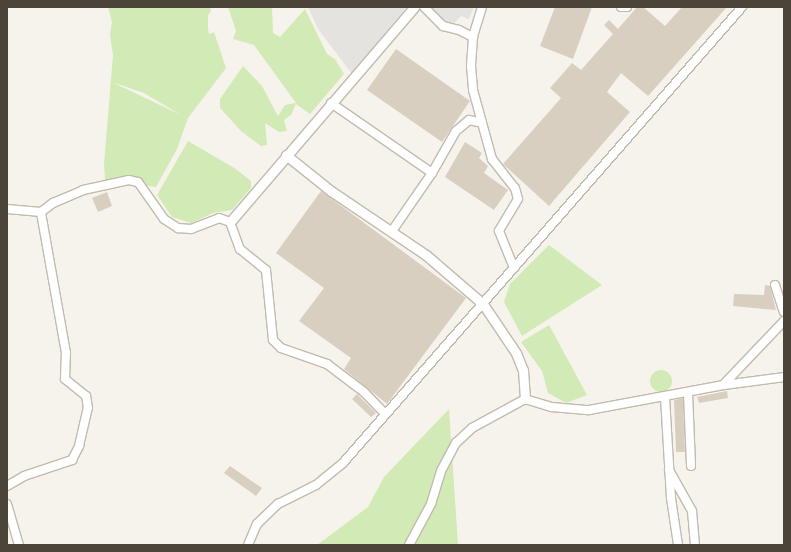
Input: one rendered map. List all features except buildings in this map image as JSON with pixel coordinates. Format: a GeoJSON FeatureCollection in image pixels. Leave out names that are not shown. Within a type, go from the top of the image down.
{"type":"FeatureCollection","features":[{"type":"Feature","properties":{"kind":"street"},"geometry":{"type":"LineString","coordinates":[[230,222],[414,7]]}},
{"type":"Feature","properties":{"kind":"street"},"geometry":{"type":"LineString","coordinates":[[424,7],[443,26],[473,37]]}},
{"type":"Feature","properties":{"kind":"street"},"geometry":{"type":"LineString","coordinates":[[482,7],[473,37],[471,66],[482,123],[492,159],[515,188],[518,199],[499,231],[514,268]]}},
{"type":"Feature","properties":{"kind":"street"},"geometry":{"type":"LineString","coordinates":[[621,7],[627,7]]}},
{"type":"Feature","properties":{"kind":"street"},"geometry":{"type":"LineString","coordinates":[[248,545],[257,524],[278,504],[316,485],[343,463],[742,7]]}},
{"type":"Feature","properties":{"kind":"street"},"geometry":{"type":"LineString","coordinates":[[331,103],[432,173]]}},
{"type":"Feature","properties":{"kind":"street"},"geometry":{"type":"LineString","coordinates":[[392,231],[432,173],[456,131],[469,120],[482,123]]}},
{"type":"Feature","properties":{"kind":"street"},"geometry":{"type":"LineString","coordinates":[[286,155],[330,191],[392,231],[483,304],[516,353],[523,370],[525,399]]}},
{"type":"Feature","properties":{"kind":"street"},"geometry":{"type":"LineString","coordinates":[[7,209],[41,212],[53,203],[83,190],[129,180],[138,182],[164,219],[178,228],[191,228],[219,218],[230,222],[240,249],[266,270],[273,340],[281,348],[327,364],[364,392],[386,414]]}},
{"type":"Feature","properties":{"kind":"street"},"geometry":{"type":"LineString","coordinates":[[7,486],[24,476],[72,460],[79,446],[88,408],[86,396],[65,379],[66,353],[41,212]]}},
{"type":"Feature","properties":{"kind":"street"},"geometry":{"type":"LineString","coordinates":[[775,285],[784,312]]}},
{"type":"Feature","properties":{"kind":"street"},"geometry":{"type":"LineString","coordinates":[[724,385],[784,321]]}},
{"type":"Feature","properties":{"kind":"street"},"geometry":{"type":"LineString","coordinates":[[409,545],[431,504],[441,470],[456,443],[472,428],[525,399],[552,408],[589,410],[688,393],[724,385],[784,377]]}},
{"type":"Feature","properties":{"kind":"street"},"geometry":{"type":"LineString","coordinates":[[688,393],[691,466]]}},
{"type":"Feature","properties":{"kind":"street"},"geometry":{"type":"LineString","coordinates":[[666,397],[669,470],[678,545]]}},
{"type":"Feature","properties":{"kind":"street"},"geometry":{"type":"LineString","coordinates":[[669,470],[692,511],[695,545]]}},
{"type":"Feature","properties":{"kind":"street"},"geometry":{"type":"LineString","coordinates":[[7,504],[18,545]]}},
{"type":"Feature","properties":{"kind":"green space"},"geometry":{"type":"Polygon","coordinates":[[[108,7],[210,7],[211,11],[208,15],[209,34],[214,32],[226,68],[188,118],[177,149],[156,187],[105,180],[104,164],[113,55],[110,35],[112,22],[108,7]],[[115,83],[181,115],[144,93],[115,83]]]}},
{"type":"Feature","properties":{"kind":"green space"},"geometry":{"type":"Polygon","coordinates":[[[228,7],[272,7],[273,33],[280,37],[305,9],[327,54],[335,59],[344,74],[310,114],[296,104],[291,115],[284,120],[287,131],[279,132],[265,123],[267,145],[261,146],[241,131],[220,108],[220,99],[243,66],[262,86],[278,116],[285,105],[296,103],[254,45],[233,39],[236,31],[228,7]]]}},
{"type":"Feature","properties":{"kind":"green space"},"geometry":{"type":"Polygon","coordinates":[[[188,141],[236,169],[251,181],[251,188],[232,210],[213,213],[191,223],[172,217],[157,195],[188,141]]]}},
{"type":"Feature","properties":{"kind":"green space"},"geometry":{"type":"Polygon","coordinates":[[[549,245],[602,285],[522,336],[504,302],[510,284],[549,245]]]}},
{"type":"Feature","properties":{"kind":"green space"},"geometry":{"type":"Polygon","coordinates":[[[549,325],[587,395],[566,403],[548,393],[542,371],[521,342],[549,325]]]}},
{"type":"Feature","properties":{"kind":"green space"},"geometry":{"type":"Polygon","coordinates":[[[657,370],[665,370],[672,377],[672,385],[665,392],[657,392],[650,385],[650,377],[657,370]]]}},
{"type":"Feature","properties":{"kind":"green space"},"geometry":{"type":"Polygon","coordinates":[[[449,409],[458,545],[317,545],[368,507],[384,477],[449,409]]]}},
{"type":"Feature","properties":{"kind":"shaded area"},"geometry":{"type":"Polygon","coordinates":[[[308,7],[407,7],[352,74],[318,29],[308,7]]]}},
{"type":"Feature","properties":{"kind":"shaded area"},"geometry":{"type":"Polygon","coordinates":[[[429,7],[474,7],[469,19],[461,16],[453,24],[433,14],[429,7]]]}}]}
